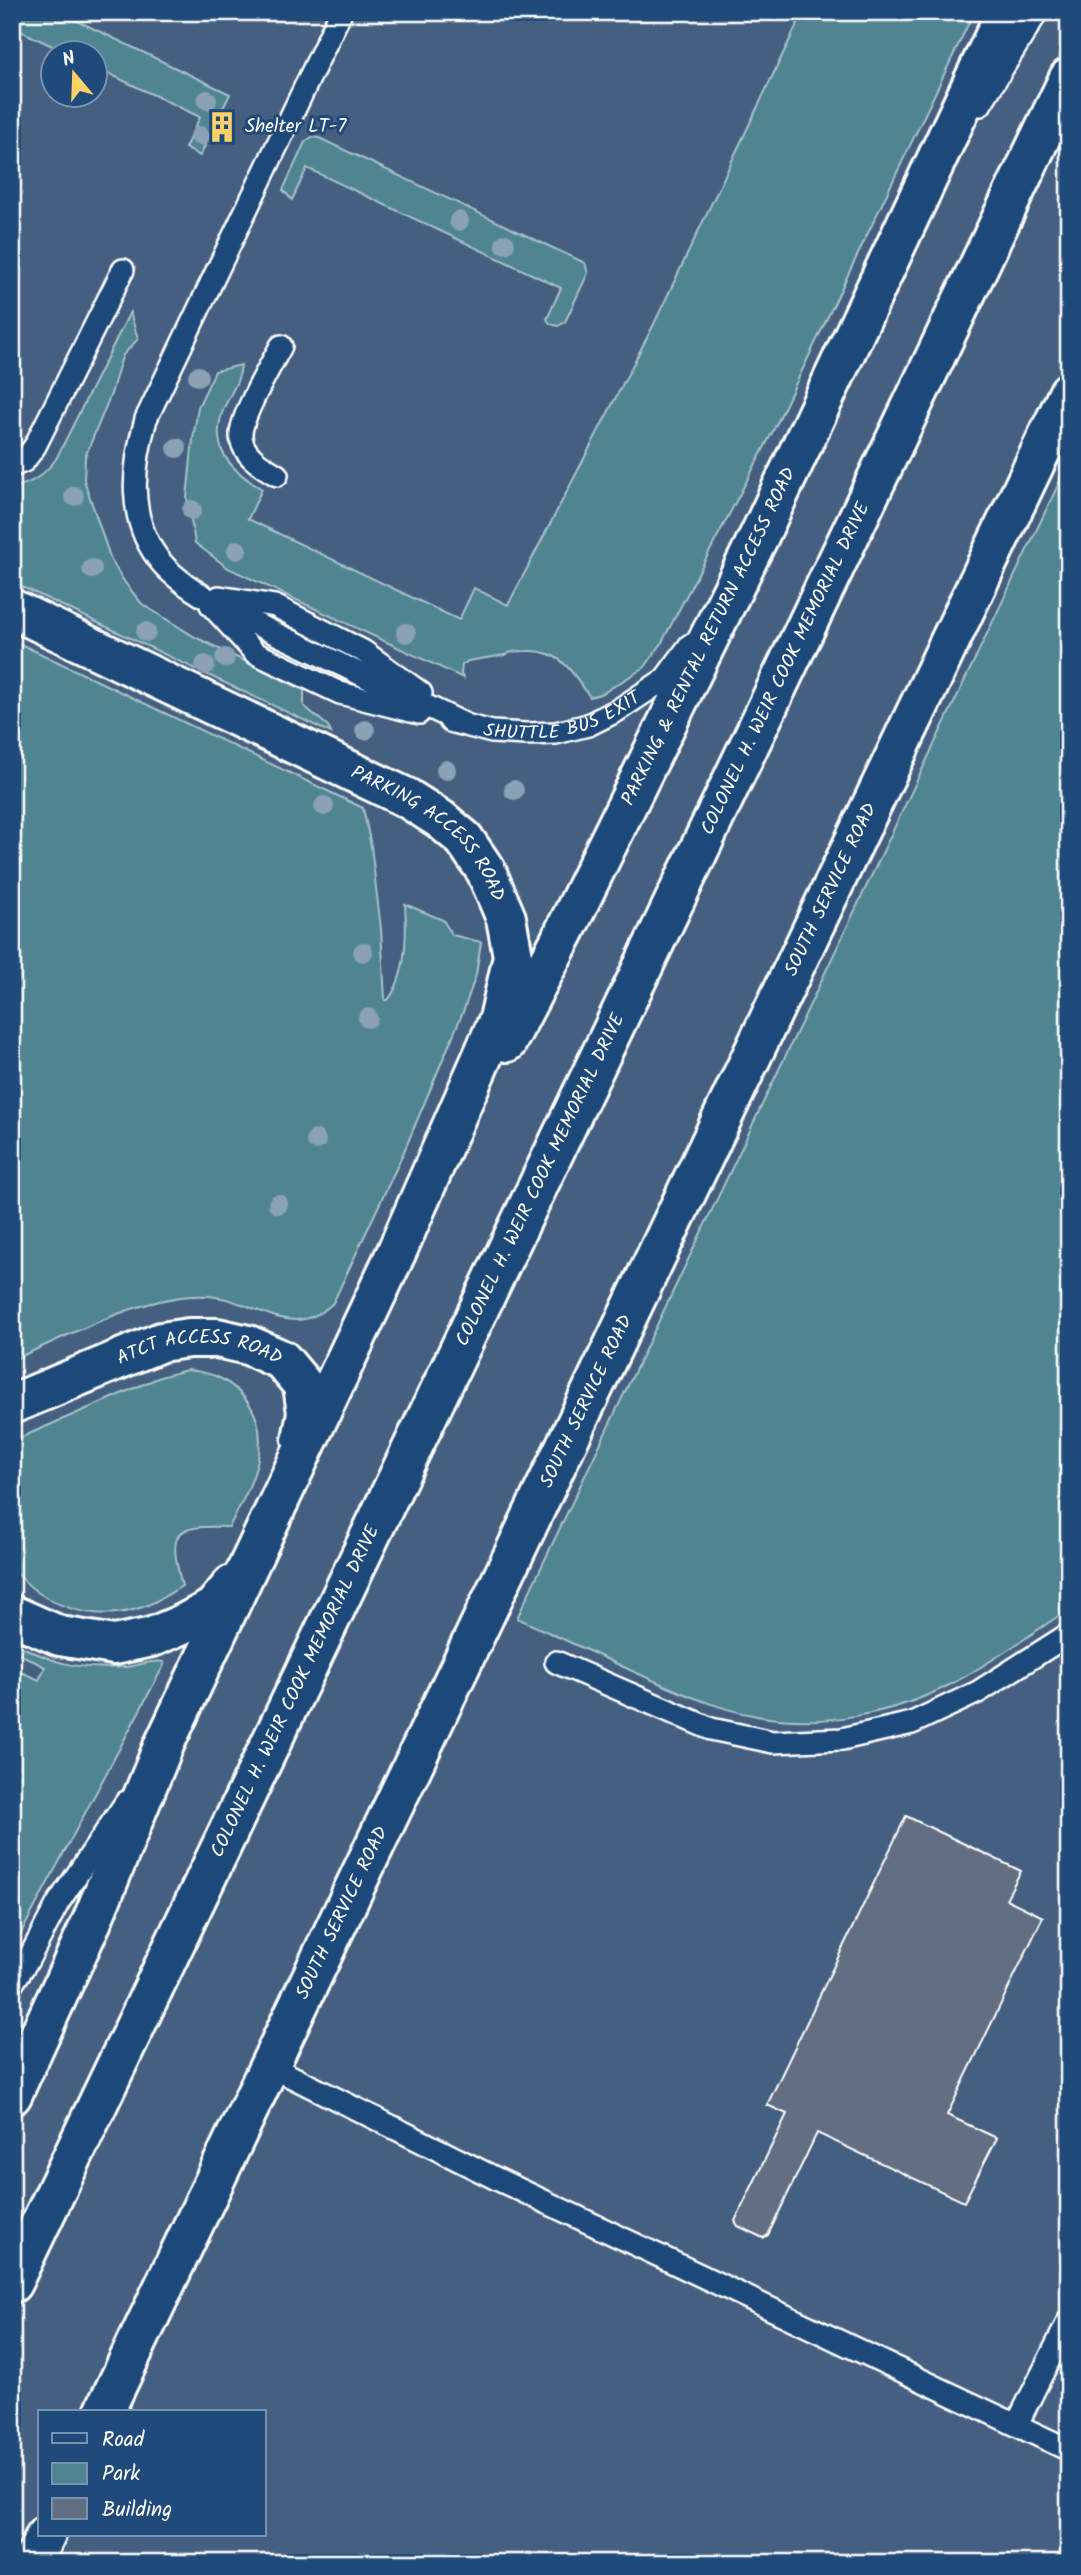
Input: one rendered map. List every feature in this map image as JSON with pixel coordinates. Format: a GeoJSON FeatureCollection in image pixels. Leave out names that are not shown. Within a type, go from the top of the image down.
{"type":"FeatureCollection","features":[{"type":"Feature","properties":{"kind":"street","name":"PARKING & RENTAL RETURN ACCESS ROAD"},"geometry":{"type":"LineString","coordinates":[[397,1251],[564,933],[760,534],[1006,12]]}},
{"type":"Feature","properties":{"kind":"street","name":"COLONEL H. WEIR COOK MEMORIAL DRIVE"},"geometry":{"type":"LineString","coordinates":[[12,2283],[1069,78]]}},
{"type":"Feature","properties":{"kind":"street","name":"SOUTH SERVICE ROAD"},"geometry":{"type":"LineString","coordinates":[[105,2410],[1069,392]]}},
{"type":"Feature","properties":{"kind":"street","name":"PARKING ACCESS ROAD"},"geometry":{"type":"LineString","coordinates":[[12,609],[407,798],[440,818],[464,839],[486,872],[506,918],[513,956],[499,1019],[397,1251]]}},
{"type":"Feature","properties":{"kind":"street"},"geometry":{"type":"LineString","coordinates":[[12,2095],[92,1921],[163,1747],[397,1251]]}},
{"type":"Feature","properties":{"kind":"street","name":"ATCT ACCESS ROAD"},"geometry":{"type":"LineString","coordinates":[[19,1402],[162,1342],[217,1338],[248,1345],[282,1360],[303,1385],[307,1413],[297,1465]]}},
{"type":"Feature","properties":{"kind":"street"},"geometry":{"type":"LineString","coordinates":[[16,1615],[60,1636],[114,1645],[152,1637],[213,1608],[250,1563]]}},
{"type":"Feature","properties":{"kind":"street"},"geometry":{"type":"LineString","coordinates":[[32,2563],[46,2536]]}},
{"type":"Feature","properties":{"kind":"lane"},"geometry":{"type":"LineString","coordinates":[[341,12],[146,419],[139,445],[135,479],[137,509],[144,535],[157,558],[174,576],[203,595],[275,606],[363,651],[464,724]]}},
{"type":"Feature","properties":{"kind":"lane"},"geometry":{"type":"LineString","coordinates":[[907,223],[1037,12]]}},
{"type":"Feature","properties":{"kind":"lane"},"geometry":{"type":"LineString","coordinates":[[12,466],[24,461],[35,446],[122,270]]}},
{"type":"Feature","properties":{"kind":"lane"},"geometry":{"type":"LineString","coordinates":[[277,475],[254,459],[241,437],[243,422],[281,346]]}},
{"type":"Feature","properties":{"kind":"lane","name":"SHUTTLE BUS EXIT"},"geometry":{"type":"LineString","coordinates":[[203,595],[255,653],[340,693],[492,732],[526,734],[556,733],[588,725],[665,679],[734,584]]}},
{"type":"Feature","properties":{"kind":"lane"},"geometry":{"type":"LineString","coordinates":[[556,1662],[711,1729],[773,1742],[842,1740],[912,1723],[978,1692],[1069,1634]]}},
{"type":"Feature","properties":{"kind":"lane"},"geometry":{"type":"LineString","coordinates":[[12,1984],[58,1903],[163,1747]]}},
{"type":"Feature","properties":{"kind":"lane"},"geometry":{"type":"LineString","coordinates":[[270,2066],[485,2174],[1069,2450]]}},
{"type":"Feature","properties":{"kind":"lane"},"geometry":{"type":"LineString","coordinates":[[1017,2424],[1069,2320]]}},
{"type":"Feature","properties":{"kind":"shaded area"},"geometry":{"type":"Polygon","coordinates":[[[12,12],[1069,12],[1069,2563],[12,2563],[12,12]]]}},
{"type":"Feature","properties":{"kind":"green space"},"geometry":{"type":"Polygon","coordinates":[[[12,12],[59,12],[230,94],[200,156],[185,148],[200,117],[108,73],[108,38],[38,39],[12,27],[12,12]]]}},
{"type":"Feature","properties":{"kind":"green space"},"geometry":{"type":"Polygon","coordinates":[[[803,12],[974,12],[774,429],[661,644],[645,667],[603,693],[590,697],[564,664],[539,651],[516,652],[468,661],[462,665],[463,678],[228,568],[195,543],[187,498],[198,407],[215,371],[241,365],[223,410],[219,437],[221,448],[232,466],[262,489],[248,519],[459,620],[474,588],[508,605],[654,324],[803,12]]]}},
{"type":"Feature","properties":{"kind":"green space"},"geometry":{"type":"Polygon","coordinates":[[[312,137],[585,263],[588,273],[565,322],[558,326],[550,324],[547,319],[561,288],[307,168],[292,200],[283,190],[305,142],[312,137]]]}},
{"type":"Feature","properties":{"kind":"green space"},"geometry":{"type":"Polygon","coordinates":[[[130,312],[138,339],[123,355],[111,394],[85,457],[84,480],[111,560],[142,604],[195,637],[304,690],[304,706],[328,726],[331,733],[12,582],[12,488],[37,478],[56,459],[130,312]]]}},
{"type":"Feature","properties":{"kind":"green space"},"geometry":{"type":"Polygon","coordinates":[[[1069,462],[1069,1609],[968,1675],[931,1694],[883,1710],[858,1716],[807,1720],[757,1716],[707,1703],[517,1618],[1069,462]]]}},
{"type":"Feature","properties":{"kind":"green space"},"geometry":{"type":"Polygon","coordinates":[[[12,640],[363,808],[371,846],[381,929],[385,1000],[388,1000],[394,990],[402,967],[406,941],[405,904],[443,920],[452,935],[481,942],[476,975],[463,1012],[402,1156],[333,1303],[318,1314],[303,1319],[288,1319],[226,1299],[186,1296],[109,1317],[12,1360],[12,640]]]}},
{"type":"Feature","properties":{"kind":"green space"},"geometry":{"type":"Polygon","coordinates":[[[187,1370],[216,1376],[228,1383],[252,1409],[258,1425],[258,1460],[246,1494],[229,1527],[196,1528],[185,1530],[179,1535],[175,1553],[182,1586],[143,1607],[106,1614],[88,1612],[54,1602],[38,1593],[12,1567],[12,1444],[22,1437],[160,1377],[187,1370]]]}},
{"type":"Feature","properties":{"kind":"green space"},"geometry":{"type":"Polygon","coordinates":[[[12,1642],[41,1656],[79,1666],[125,1667],[155,1661],[164,1662],[164,1665],[12,1950],[12,1668],[39,1680],[45,1667],[12,1650],[12,1642]]]}},
{"type":"Feature","properties":{"kind":"building","name":"Shelter LT-7"},"geometry":{"type":"Polygon","coordinates":[[[221,113],[234,120],[223,142],[210,135],[221,113]]]}},
{"type":"Feature","properties":{"kind":"building"},"geometry":{"type":"Polygon","coordinates":[[[906,1816],[1021,1871],[1006,1899],[1043,1917],[947,2115],[997,2138],[964,2202],[817,2133],[768,2235],[763,2238],[738,2226],[735,2221],[787,2114],[767,2105],[906,1816]]]}},
{"type":"Feature","properties":{"kind":"place","name":"Shelter LT-7"},"geometry":{"type":"Point","coordinates":[222,127]}}]}
